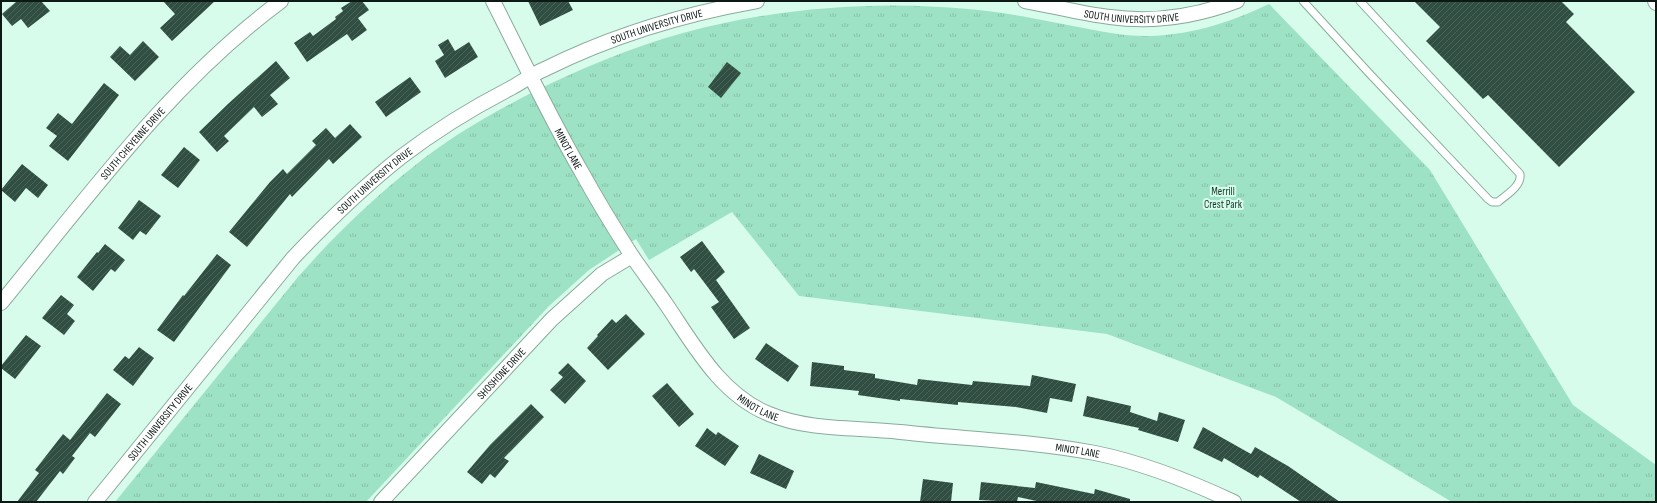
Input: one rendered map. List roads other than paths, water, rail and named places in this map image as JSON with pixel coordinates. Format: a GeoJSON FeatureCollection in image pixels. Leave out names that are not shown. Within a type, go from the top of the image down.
{"type":"FeatureCollection","features":[{"type":"Feature","properties":{"kind":"street","name":"SOUTH CHEYENNE DRIVE"},"geometry":{"type":"LineString","coordinates":[[1,303],[137,136],[164,106],[232,42],[281,1]]}},
{"type":"Feature","properties":{"kind":"street","name":"MINOT LANE"},"geometry":{"type":"LineString","coordinates":[[493,1],[542,101],[580,170],[632,256],[709,367],[738,395],[768,413],[802,423],[1032,444],[1096,454],[1145,466],[1175,476],[1234,502]]}},
{"type":"Feature","properties":{"kind":"street","name":"SOUTH UNIVERSITY DRIVE"},"geometry":{"type":"LineString","coordinates":[[95,502],[293,258],[324,225],[373,180],[402,157],[444,127],[488,99],[544,69],[618,38],[708,11],[757,1]]}},
{"type":"Feature","properties":{"kind":"street","name":"SOUTH UNIVERSITY DRIVE"},"geometry":{"type":"LineString","coordinates":[[1026,1],[1125,19],[1170,18],[1202,12],[1237,1]]}},
{"type":"Feature","properties":{"kind":"street","name":"SHOSHONE DRIVE"},"geometry":{"type":"LineString","coordinates":[[381,502],[552,319],[602,274],[632,256]]}},
{"type":"Feature","properties":{"kind":"lane"},"geometry":{"type":"LineString","coordinates":[[1304,2],[1488,199],[1492,202],[1498,202],[1518,184],[1521,179],[1520,174],[1360,1]]}},
{"type":"Feature","properties":{"kind":"park label","name":"Merrill Crest Park"},"geometry":{"type":"Point","coordinates":[1223,197]}}]}
